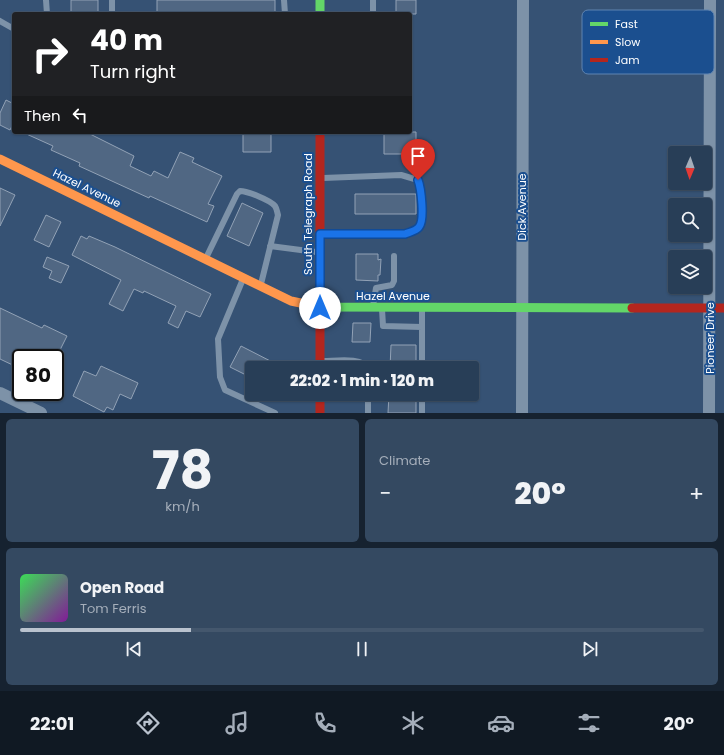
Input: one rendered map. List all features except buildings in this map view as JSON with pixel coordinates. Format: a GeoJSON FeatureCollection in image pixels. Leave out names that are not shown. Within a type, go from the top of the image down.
{"type":"FeatureCollection","features":[{"type":"Feature","properties":{"kind":"main road"},"geometry":{"type":"LineString","coordinates":[[320,0],[320,12]]}},
{"type":"Feature","properties":{"kind":"main road","name":"South Telegraph Road"},"geometry":{"type":"LineString","coordinates":[[320,134],[320,361]]}},
{"type":"Feature","properties":{"kind":"main road","name":"Hazel Avenue"},"geometry":{"type":"LineString","coordinates":[[0,159],[291,301],[320,308],[724,308]]}},
{"type":"Feature","properties":{"kind":"main road"},"geometry":{"type":"LineString","coordinates":[[320,401],[320,413]]}},
{"type":"Feature","properties":{"kind":"street","name":"Dick Avenue"},"geometry":{"type":"LineString","coordinates":[[522,413],[523,0]]}},
{"type":"Feature","properties":{"kind":"street","name":"Pioneer Drive"},"geometry":{"type":"LineString","coordinates":[[710,74],[710,413]]}},
{"type":"Feature","properties":{"kind":"street"},"geometry":{"type":"LineString","coordinates":[[0,393],[41,413]]}},
{"type":"Feature","properties":{"kind":"lane"},"geometry":{"type":"LineString","coordinates":[[46,0],[47,12]]}},
{"type":"Feature","properties":{"kind":"lane"},"geometry":{"type":"LineString","coordinates":[[112,0],[112,12]]}},
{"type":"Feature","properties":{"kind":"lane"},"geometry":{"type":"LineString","coordinates":[[284,0],[285,12]]}},
{"type":"Feature","properties":{"kind":"lane"},"geometry":{"type":"LineString","coordinates":[[373,0],[373,12]]}},
{"type":"Feature","properties":{"kind":"lane"},"geometry":{"type":"LineString","coordinates":[[0,21],[12,28]]}},
{"type":"Feature","properties":{"kind":"lane"},"geometry":{"type":"LineString","coordinates":[[320,178],[411,177],[418,180],[421,187],[422,222],[415,231],[405,234],[320,234]]}},
{"type":"Feature","properties":{"kind":"lane"},"geometry":{"type":"LineString","coordinates":[[205,259],[236,194],[240,191],[252,194],[273,204],[278,215],[260,286]]}},
{"type":"Feature","properties":{"kind":"lane"},"geometry":{"type":"LineString","coordinates":[[270,246],[320,252]]}},
{"type":"Feature","properties":{"kind":"lane"},"geometry":{"type":"LineString","coordinates":[[394,256],[394,281],[392,285],[376,288],[377,308],[383,326],[422,328]]}},
{"type":"Feature","properties":{"kind":"lane"},"geometry":{"type":"LineString","coordinates":[[243,278],[218,339],[220,377],[226,390],[275,413]]}},
{"type":"Feature","properties":{"kind":"lane"},"geometry":{"type":"LineString","coordinates":[[422,308],[422,361]]}},
{"type":"Feature","properties":{"kind":"lane"},"geometry":{"type":"LineString","coordinates":[[368,401],[368,413]]}},
{"type":"Feature","properties":{"kind":"lane"},"geometry":{"type":"LineString","coordinates":[[422,401],[422,413]]}},
{"type":"Feature","properties":{"kind":"traffic: fast"},"geometry":{"type":"LineString","coordinates":[[320,0],[320,12]]}},
{"type":"Feature","properties":{"kind":"traffic: fast"},"geometry":{"type":"LineString","coordinates":[[310,305],[320,307],[632,308]]}},
{"type":"Feature","properties":{"kind":"traffic: slow"},"geometry":{"type":"LineString","coordinates":[[0,159],[291,301],[310,305]]}},
{"type":"Feature","properties":{"kind":"traffic: jam"},"geometry":{"type":"LineString","coordinates":[[320,134],[320,361]]}},
{"type":"Feature","properties":{"kind":"traffic: jam"},"geometry":{"type":"LineString","coordinates":[[632,308],[724,308]]}},
{"type":"Feature","properties":{"kind":"traffic: jam"},"geometry":{"type":"LineString","coordinates":[[320,401],[320,413]]}},
{"type":"Feature","properties":{"kind":"route"},"geometry":{"type":"LineString","coordinates":[[320,308],[320,234],[405,234],[415,231],[420,227],[422,222],[421,187],[418,180]]}}]}
